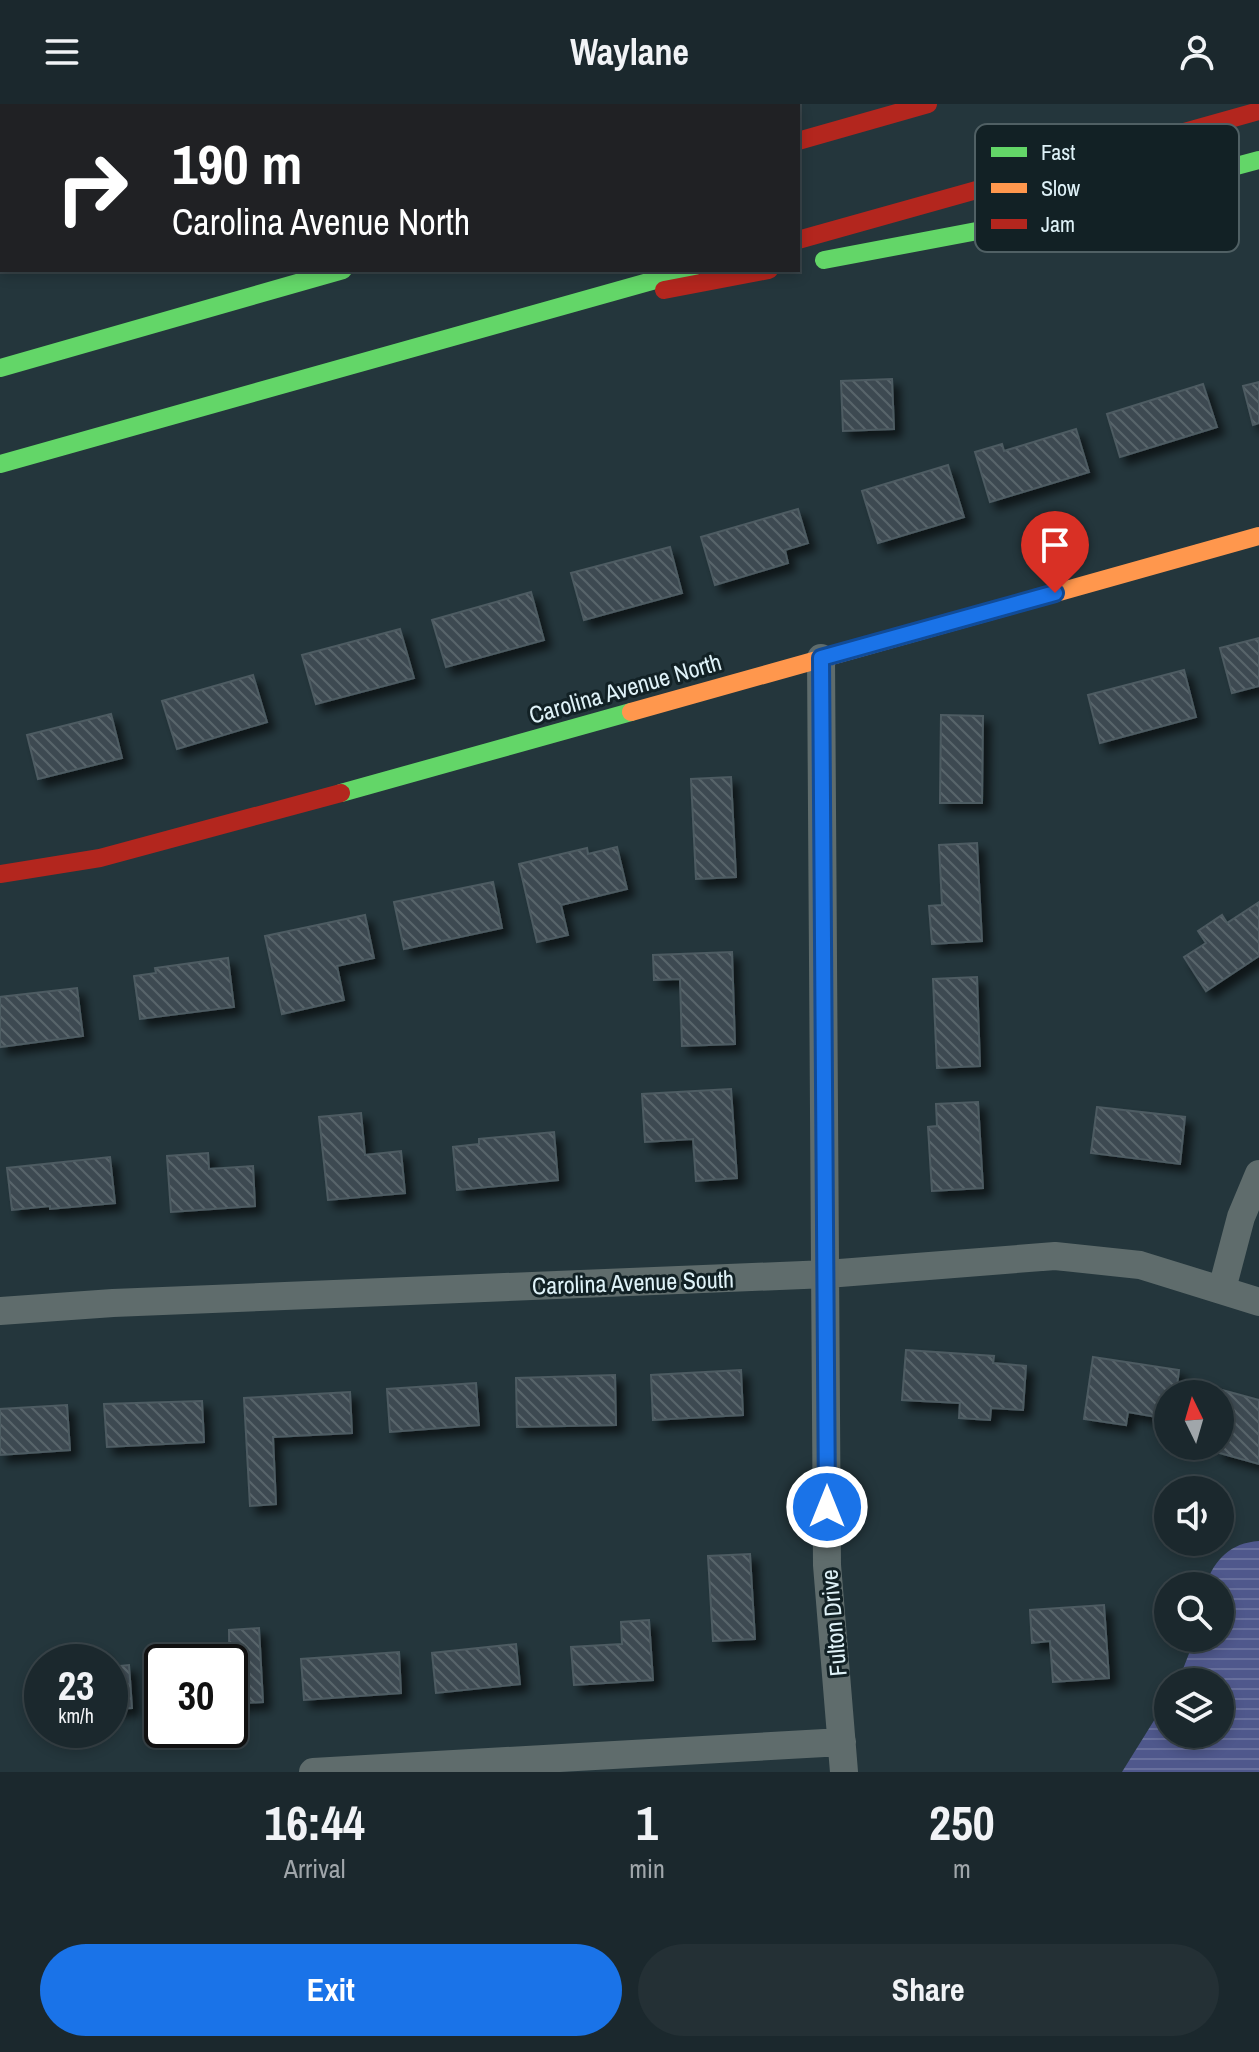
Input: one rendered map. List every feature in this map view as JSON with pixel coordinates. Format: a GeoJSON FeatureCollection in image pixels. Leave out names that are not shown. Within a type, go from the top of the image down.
{"type":"FeatureCollection","features":[{"type":"Feature","properties":{"kind":"main road"},"geometry":{"type":"LineString","coordinates":[[800,140],[928,104]]}},
{"type":"Feature","properties":{"kind":"main road"},"geometry":{"type":"LineString","coordinates":[[1213,124],[1259,111]]}},
{"type":"Feature","properties":{"kind":"main road"},"geometry":{"type":"LineString","coordinates":[[1239,165],[1259,160]]}},
{"type":"Feature","properties":{"kind":"main road"},"geometry":{"type":"LineString","coordinates":[[800,239],[975,190]]}},
{"type":"Feature","properties":{"kind":"main road"},"geometry":{"type":"LineString","coordinates":[[813,262],[975,231]]}},
{"type":"Feature","properties":{"kind":"main road"},"geometry":{"type":"LineString","coordinates":[[8,365],[272,272]]}},
{"type":"Feature","properties":{"kind":"main road"},"geometry":{"type":"LineString","coordinates":[[8,365],[336,272]]}},
{"type":"Feature","properties":{"kind":"main road"},"geometry":{"type":"LineString","coordinates":[[0,464],[684,272]]}},
{"type":"Feature","properties":{"kind":"main road"},"geometry":{"type":"LineString","coordinates":[[528,316],[759,272]]}},
{"type":"Feature","properties":{"kind":"main road","name":"Carolina Avenue North"},"geometry":{"type":"LineString","coordinates":[[0,874],[100,858],[161,843],[1259,536]]}},
{"type":"Feature","properties":{"kind":"street","name":"Fulton Drive"},"geometry":{"type":"LineString","coordinates":[[821,658],[827,1565],[844,1772]]}},
{"type":"Feature","properties":{"kind":"street"},"geometry":{"type":"LineString","coordinates":[[1222,1289],[1241,1217],[1259,1174]]}},
{"type":"Feature","properties":{"kind":"street","name":"Carolina Avenue South"},"geometry":{"type":"LineString","coordinates":[[0,1311],[113,1303],[827,1274],[1055,1256],[1140,1265],[1259,1302]]}},
{"type":"Feature","properties":{"kind":"street"},"geometry":{"type":"LineString","coordinates":[[313,1772],[842,1742]]}},
{"type":"Feature","properties":{"kind":"water"},"geometry":{"type":"Polygon","coordinates":[[[1259,1541],[1259,1772],[1122,1772],[1154,1721],[1154,1748],[1234,1748],[1234,1668],[1183,1668],[1190,1652],[1234,1652],[1234,1572],[1212,1572],[1223,1556],[1234,1556],[1234,1548],[1259,1541]]]}},
{"type":"Feature","properties":{"kind":"building"},"geometry":{"type":"Polygon","coordinates":[[[892,379],[894,429],[843,431],[841,381],[892,379]]]}},
{"type":"Feature","properties":{"kind":"building"},"geometry":{"type":"Polygon","coordinates":[[[1259,382],[1259,423],[1253,425],[1243,386],[1259,382]]]}},
{"type":"Feature","properties":{"kind":"building"},"geometry":{"type":"Polygon","coordinates":[[[1203,384],[1217,427],[1120,457],[1107,414],[1203,384]]]}},
{"type":"Feature","properties":{"kind":"building"},"geometry":{"type":"Polygon","coordinates":[[[1076,429],[1089,472],[990,502],[975,452],[1002,444],[1004,451],[1076,429]]]}},
{"type":"Feature","properties":{"kind":"building"},"geometry":{"type":"Polygon","coordinates":[[[948,465],[964,517],[878,543],[862,491],[948,465]]]}},
{"type":"Feature","properties":{"kind":"building"},"geometry":{"type":"Polygon","coordinates":[[[798,509],[808,543],[785,550],[788,563],[715,585],[701,537],[798,509]]]}},
{"type":"Feature","properties":{"kind":"building"},"geometry":{"type":"Polygon","coordinates":[[[670,547],[682,593],[584,620],[571,573],[670,547]]]}},
{"type":"Feature","properties":{"kind":"building"},"geometry":{"type":"Polygon","coordinates":[[[531,592],[544,640],[446,667],[432,620],[531,592]]]}},
{"type":"Feature","properties":{"kind":"building"},"geometry":{"type":"Polygon","coordinates":[[[400,629],[414,678],[316,704],[302,655],[400,629]]]}},
{"type":"Feature","properties":{"kind":"building"},"geometry":{"type":"Polygon","coordinates":[[[1259,638],[1259,686],[1232,693],[1220,648],[1259,638]]]}},
{"type":"Feature","properties":{"kind":"building"},"geometry":{"type":"Polygon","coordinates":[[[1184,670],[1196,717],[1100,743],[1088,695],[1184,670]]]}},
{"type":"Feature","properties":{"kind":"building"},"geometry":{"type":"Polygon","coordinates":[[[253,675],[267,722],[177,749],[162,701],[253,675]]]}},
{"type":"Feature","properties":{"kind":"building"},"geometry":{"type":"Polygon","coordinates":[[[111,714],[122,758],[38,779],[27,735],[111,714]]]}},
{"type":"Feature","properties":{"kind":"building"},"geometry":{"type":"Polygon","coordinates":[[[941,715],[983,716],[982,803],[940,803],[941,715]]]}},
{"type":"Feature","properties":{"kind":"building"},"geometry":{"type":"Polygon","coordinates":[[[731,777],[736,877],[696,879],[691,779],[731,777]]]}},
{"type":"Feature","properties":{"kind":"building"},"geometry":{"type":"Polygon","coordinates":[[[977,843],[982,941],[932,944],[929,906],[942,905],[939,845],[977,843]]]}},
{"type":"Feature","properties":{"kind":"building"},"geometry":{"type":"Polygon","coordinates":[[[617,847],[627,889],[561,905],[568,935],[537,942],[519,864],[587,848],[588,854],[617,847]]]}},
{"type":"Feature","properties":{"kind":"building"},"geometry":{"type":"Polygon","coordinates":[[[493,882],[502,928],[404,949],[394,902],[493,882]]]}},
{"type":"Feature","properties":{"kind":"building"},"geometry":{"type":"Polygon","coordinates":[[[1259,902],[1259,956],[1206,991],[1184,957],[1206,943],[1198,931],[1222,915],[1227,923],[1259,902]]]}},
{"type":"Feature","properties":{"kind":"building"},"geometry":{"type":"Polygon","coordinates":[[[365,915],[374,958],[337,966],[344,1000],[282,1014],[265,936],[365,915]]]}},
{"type":"Feature","properties":{"kind":"building"},"geometry":{"type":"Polygon","coordinates":[[[732,952],[735,1044],[682,1046],[680,979],[654,980],[653,955],[732,952]]]}},
{"type":"Feature","properties":{"kind":"building"},"geometry":{"type":"Polygon","coordinates":[[[228,958],[234,1007],[140,1019],[134,976],[156,973],[155,968],[228,958]]]}},
{"type":"Feature","properties":{"kind":"building"},"geometry":{"type":"Polygon","coordinates":[[[977,977],[980,1066],[937,1068],[933,979],[977,977]]]}},
{"type":"Feature","properties":{"kind":"building"},"geometry":{"type":"Polygon","coordinates":[[[77,988],[83,1036],[0,1047],[0,997],[77,988]]]}},
{"type":"Feature","properties":{"kind":"building"},"geometry":{"type":"Polygon","coordinates":[[[731,1089],[737,1178],[696,1181],[693,1139],[645,1142],[642,1094],[731,1089]]]}},
{"type":"Feature","properties":{"kind":"building"},"geometry":{"type":"Polygon","coordinates":[[[978,1102],[983,1188],[932,1191],[928,1127],[937,1126],[936,1104],[978,1102]]]}},
{"type":"Feature","properties":{"kind":"building"},"geometry":{"type":"Polygon","coordinates":[[[1097,1107],[1185,1117],[1180,1164],[1091,1153],[1097,1107]]]}},
{"type":"Feature","properties":{"kind":"building"},"geometry":{"type":"Polygon","coordinates":[[[361,1113],[365,1155],[401,1151],[405,1193],[328,1200],[319,1117],[361,1113]]]}},
{"type":"Feature","properties":{"kind":"building"},"geometry":{"type":"Polygon","coordinates":[[[554,1132],[558,1180],[457,1190],[453,1147],[479,1144],[479,1139],[554,1132]]]}},
{"type":"Feature","properties":{"kind":"building"},"geometry":{"type":"Polygon","coordinates":[[[208,1153],[209,1169],[253,1166],[255,1206],[171,1212],[167,1156],[208,1153]]]}},
{"type":"Feature","properties":{"kind":"building"},"geometry":{"type":"Polygon","coordinates":[[[110,1157],[115,1203],[12,1210],[7,1168],[110,1157]]]}},
{"type":"Feature","properties":{"kind":"building"},"geometry":{"type":"Polygon","coordinates":[[[906,1350],[994,1356],[993,1363],[1026,1366],[1023,1410],[991,1408],[990,1420],[959,1418],[960,1403],[902,1400],[906,1350]]]}},
{"type":"Feature","properties":{"kind":"building"},"geometry":{"type":"Polygon","coordinates":[[[1093,1357],[1179,1370],[1178,1380],[1154,1380],[1154,1417],[1128,1412],[1126,1425],[1084,1419],[1093,1357]]]}},
{"type":"Feature","properties":{"kind":"building"},"geometry":{"type":"Polygon","coordinates":[[[741,1370],[743,1415],[653,1420],[651,1375],[741,1370]]]}},
{"type":"Feature","properties":{"kind":"building"},"geometry":{"type":"Polygon","coordinates":[[[615,1375],[616,1425],[517,1427],[516,1378],[615,1375]]]}},
{"type":"Feature","properties":{"kind":"building"},"geometry":{"type":"Polygon","coordinates":[[[476,1383],[479,1425],[390,1432],[387,1389],[476,1383]]]}},
{"type":"Feature","properties":{"kind":"building"},"geometry":{"type":"Polygon","coordinates":[[[350,1392],[352,1433],[273,1437],[276,1504],[250,1506],[244,1398],[350,1392]]]}},
{"type":"Feature","properties":{"kind":"building"},"geometry":{"type":"Polygon","coordinates":[[[1234,1393],[1259,1400],[1259,1464],[1234,1457],[1234,1393]]]}},
{"type":"Feature","properties":{"kind":"building"},"geometry":{"type":"Polygon","coordinates":[[[202,1401],[204,1442],[107,1447],[104,1404],[202,1401]]]}},
{"type":"Feature","properties":{"kind":"building"},"geometry":{"type":"Polygon","coordinates":[[[67,1405],[70,1450],[0,1455],[0,1409],[67,1405]]]}},
{"type":"Feature","properties":{"kind":"building"},"geometry":{"type":"Polygon","coordinates":[[[750,1554],[755,1639],[713,1641],[708,1556],[750,1554]]]}},
{"type":"Feature","properties":{"kind":"building"},"geometry":{"type":"Polygon","coordinates":[[[1104,1605],[1109,1678],[1053,1682],[1050,1641],[1032,1643],[1030,1610],[1104,1605]]]}},
{"type":"Feature","properties":{"kind":"building"},"geometry":{"type":"Polygon","coordinates":[[[649,1620],[653,1680],[574,1685],[571,1647],[622,1644],[621,1622],[649,1620]]]}},
{"type":"Feature","properties":{"kind":"building"},"geometry":{"type":"Polygon","coordinates":[[[259,1628],[263,1702],[248,1703],[248,1644],[229,1644],[229,1630],[259,1628]]]}},
{"type":"Feature","properties":{"kind":"building"},"geometry":{"type":"Polygon","coordinates":[[[516,1644],[520,1684],[436,1693],[432,1653],[516,1644]]]}},
{"type":"Feature","properties":{"kind":"building"},"geometry":{"type":"Polygon","coordinates":[[[399,1652],[401,1693],[304,1700],[301,1659],[399,1652]]]}},
{"type":"Feature","properties":{"kind":"building"},"geometry":{"type":"Polygon","coordinates":[[[129,1665],[132,1708],[128,1708],[129,1665]]]}},
{"type":"Feature","properties":{"kind":"traffic: fast"},"geometry":{"type":"LineString","coordinates":[[1239,165],[1259,160]]}},
{"type":"Feature","properties":{"kind":"traffic: fast"},"geometry":{"type":"LineString","coordinates":[[824,260],[975,231]]}},
{"type":"Feature","properties":{"kind":"traffic: fast"},"geometry":{"type":"LineString","coordinates":[[0,368],[336,272]]}},
{"type":"Feature","properties":{"kind":"traffic: fast"},"geometry":{"type":"LineString","coordinates":[[0,464],[684,272]]}},
{"type":"Feature","properties":{"kind":"traffic: fast"},"geometry":{"type":"LineString","coordinates":[[341,793],[631,712]]}},
{"type":"Feature","properties":{"kind":"traffic: slow"},"geometry":{"type":"LineString","coordinates":[[631,712],[1259,536]]}},
{"type":"Feature","properties":{"kind":"traffic: jam"},"geometry":{"type":"LineString","coordinates":[[800,140],[928,104]]}},
{"type":"Feature","properties":{"kind":"traffic: jam"},"geometry":{"type":"LineString","coordinates":[[1213,124],[1259,111]]}},
{"type":"Feature","properties":{"kind":"traffic: jam"},"geometry":{"type":"LineString","coordinates":[[800,239],[975,190]]}},
{"type":"Feature","properties":{"kind":"traffic: jam"},"geometry":{"type":"LineString","coordinates":[[664,290],[758,272]]}},
{"type":"Feature","properties":{"kind":"traffic: jam"},"geometry":{"type":"LineString","coordinates":[[0,874],[100,858],[341,793]]}},
{"type":"Feature","properties":{"kind":"route"},"geometry":{"type":"LineString","coordinates":[[827,1507],[821,658],[1055,593]]}}]}
